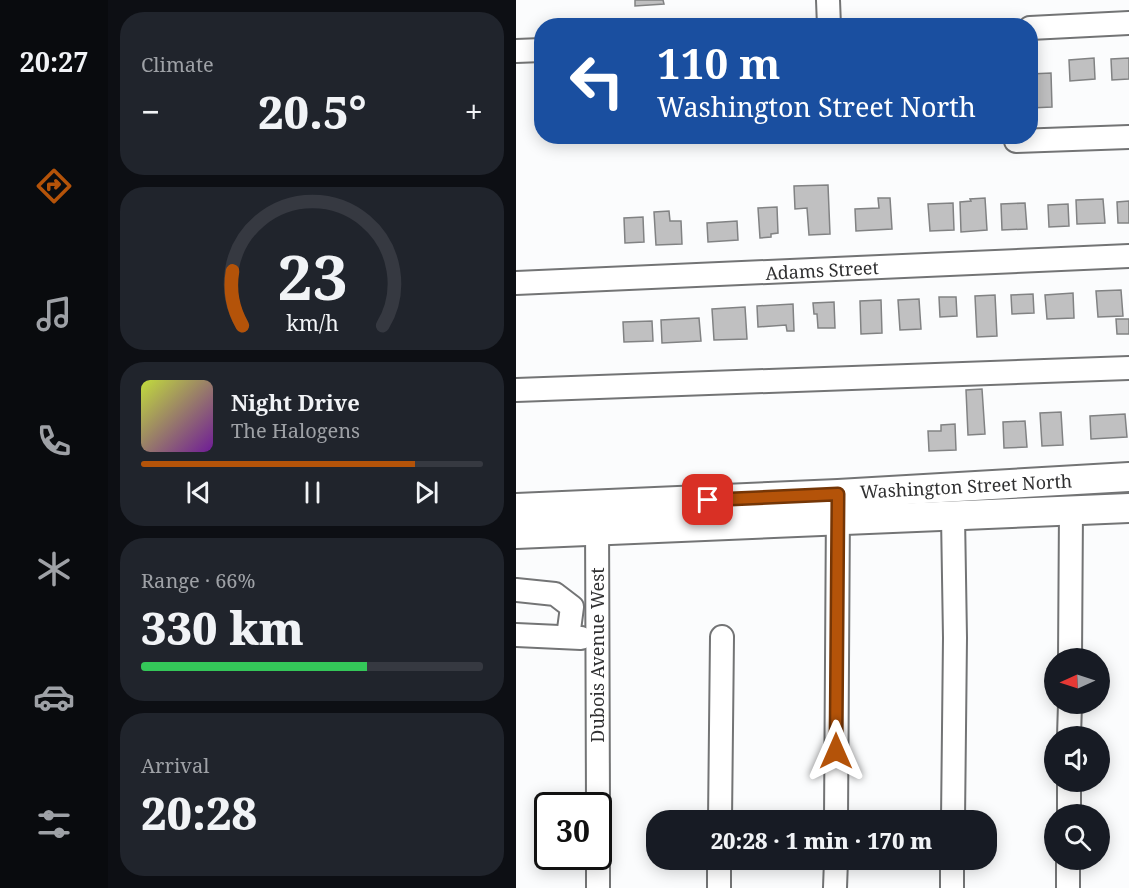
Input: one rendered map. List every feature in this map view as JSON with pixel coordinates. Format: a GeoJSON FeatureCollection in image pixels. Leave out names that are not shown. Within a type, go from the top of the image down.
{"type":"FeatureCollection","features":[{"type":"Feature","properties":{"kind":"main road","name":"Washington Street North"},"geometry":{"type":"LineString","coordinates":[[516,534],[597,518],[838,507],[1129,477]]}},
{"type":"Feature","properties":{"kind":"main road","name":"Washington Street North"},"geometry":{"type":"LineString","coordinates":[[838,507],[953,516],[1129,508]]}},
{"type":"Feature","properties":{"kind":"main road","name":"Washington Street North"},"geometry":{"type":"LineString","coordinates":[[516,508],[597,518]]}},
{"type":"Feature","properties":{"kind":"street"},"geometry":{"type":"LineString","coordinates":[[828,0],[829,18]]}},
{"type":"Feature","properties":{"kind":"street"},"geometry":{"type":"LineString","coordinates":[[1038,28],[1129,23]]}},
{"type":"Feature","properties":{"kind":"street"},"geometry":{"type":"LineString","coordinates":[[516,51],[534,50]]}},
{"type":"Feature","properties":{"kind":"street"},"geometry":{"type":"LineString","coordinates":[[1038,140],[1129,137]]}},
{"type":"Feature","properties":{"kind":"street","name":"Adams Street"},"geometry":{"type":"LineString","coordinates":[[516,283],[1129,256]]}},
{"type":"Feature","properties":{"kind":"street"},"geometry":{"type":"LineString","coordinates":[[516,390],[1129,368]]}},
{"type":"Feature","properties":{"kind":"street"},"geometry":{"type":"LineString","coordinates":[[836,810],[838,507]]}},
{"type":"Feature","properties":{"kind":"street"},"geometry":{"type":"LineString","coordinates":[[1070,648],[1071,510]]}},
{"type":"Feature","properties":{"kind":"street"},"geometry":{"type":"LineString","coordinates":[[953,516],[955,638],[953,810]]}},
{"type":"Feature","properties":{"kind":"street","name":"Dubois Avenue West"},"geometry":{"type":"LineString","coordinates":[[597,518],[598,792]]}},
{"type":"Feature","properties":{"kind":"street"},"geometry":{"type":"LineString","coordinates":[[516,590],[555,594],[572,607],[568,637]]}},
{"type":"Feature","properties":{"kind":"street"},"geometry":{"type":"LineString","coordinates":[[516,635],[597,638]]}},
{"type":"Feature","properties":{"kind":"street"},"geometry":{"type":"LineString","coordinates":[[720,810],[722,637]]}},
{"type":"Feature","properties":{"kind":"street"},"geometry":{"type":"LineString","coordinates":[[598,870],[598,888]]}},
{"type":"Feature","properties":{"kind":"street"},"geometry":{"type":"LineString","coordinates":[[719,870],[719,888]]}},
{"type":"Feature","properties":{"kind":"street"},"geometry":{"type":"LineString","coordinates":[[835,888],[836,870]]}},
{"type":"Feature","properties":{"kind":"street"},"geometry":{"type":"LineString","coordinates":[[952,870],[952,888]]}},
{"type":"Feature","properties":{"kind":"street"},"geometry":{"type":"LineString","coordinates":[[1068,870],[1068,888]]}},
{"type":"Feature","properties":{"kind":"building"},"geometry":{"type":"Polygon","coordinates":[[[635,0],[663,0],[664,4],[635,6],[635,0]]]}},
{"type":"Feature","properties":{"kind":"building"},"geometry":{"type":"Polygon","coordinates":[[[1094,58],[1095,79],[1070,81],[1069,60],[1094,58]]]}},
{"type":"Feature","properties":{"kind":"building"},"geometry":{"type":"Polygon","coordinates":[[[1129,58],[1129,79],[1112,80],[1111,59],[1129,58]]]}},
{"type":"Feature","properties":{"kind":"building"},"geometry":{"type":"Polygon","coordinates":[[[1051,73],[1052,107],[1038,108],[1038,74],[1051,73]]]}},
{"type":"Feature","properties":{"kind":"building"},"geometry":{"type":"Polygon","coordinates":[[[828,185],[830,234],[809,235],[807,208],[795,209],[794,186],[828,185]]]}},
{"type":"Feature","properties":{"kind":"building"},"geometry":{"type":"Polygon","coordinates":[[[878,198],[890,198],[892,229],[856,231],[855,209],[879,208],[878,198]]]}},
{"type":"Feature","properties":{"kind":"building"},"geometry":{"type":"Polygon","coordinates":[[[985,198],[987,230],[961,232],[960,202],[985,198]]]}},
{"type":"Feature","properties":{"kind":"building"},"geometry":{"type":"Polygon","coordinates":[[[1103,199],[1105,223],[1077,224],[1076,200],[1103,199]]]}},
{"type":"Feature","properties":{"kind":"building"},"geometry":{"type":"Polygon","coordinates":[[[1129,201],[1129,223],[1118,223],[1117,202],[1129,201]]]}},
{"type":"Feature","properties":{"kind":"building"},"geometry":{"type":"Polygon","coordinates":[[[953,203],[954,230],[930,231],[928,204],[953,203]]]}},
{"type":"Feature","properties":{"kind":"building"},"geometry":{"type":"Polygon","coordinates":[[[1025,203],[1027,229],[1002,230],[1001,204],[1025,203]]]}},
{"type":"Feature","properties":{"kind":"building"},"geometry":{"type":"Polygon","coordinates":[[[1068,204],[1069,226],[1049,227],[1048,205],[1068,204]]]}},
{"type":"Feature","properties":{"kind":"building"},"geometry":{"type":"Polygon","coordinates":[[[777,207],[778,233],[771,234],[771,237],[760,238],[758,208],[777,207]]]}},
{"type":"Feature","properties":{"kind":"building"},"geometry":{"type":"Polygon","coordinates":[[[669,211],[670,221],[681,221],[682,244],[656,245],[654,212],[669,211]]]}},
{"type":"Feature","properties":{"kind":"building"},"geometry":{"type":"Polygon","coordinates":[[[643,217],[644,242],[625,243],[624,218],[643,217]]]}},
{"type":"Feature","properties":{"kind":"building"},"geometry":{"type":"Polygon","coordinates":[[[737,221],[738,240],[708,242],[707,223],[737,221]]]}},
{"type":"Feature","properties":{"kind":"building"},"geometry":{"type":"Polygon","coordinates":[[[1121,290],[1123,316],[1098,317],[1096,291],[1121,290]]]}},
{"type":"Feature","properties":{"kind":"building"},"geometry":{"type":"Polygon","coordinates":[[[1073,293],[1074,318],[1047,319],[1045,295],[1073,293]]]}},
{"type":"Feature","properties":{"kind":"building"},"geometry":{"type":"Polygon","coordinates":[[[1033,294],[1034,313],[1012,314],[1011,295],[1033,294]]]}},
{"type":"Feature","properties":{"kind":"building"},"geometry":{"type":"Polygon","coordinates":[[[995,295],[997,336],[977,337],[975,296],[995,295]]]}},
{"type":"Feature","properties":{"kind":"building"},"geometry":{"type":"Polygon","coordinates":[[[939,297],[956,297],[957,316],[940,317],[939,297]]]}},
{"type":"Feature","properties":{"kind":"building"},"geometry":{"type":"Polygon","coordinates":[[[919,299],[921,329],[900,330],[898,300],[919,299]]]}},
{"type":"Feature","properties":{"kind":"building"},"geometry":{"type":"Polygon","coordinates":[[[881,300],[882,333],[861,334],[860,301],[881,300]]]}},
{"type":"Feature","properties":{"kind":"building"},"geometry":{"type":"Polygon","coordinates":[[[834,302],[835,328],[818,328],[813,303],[834,302]]]}},
{"type":"Feature","properties":{"kind":"building"},"geometry":{"type":"Polygon","coordinates":[[[793,304],[794,331],[787,331],[786,325],[758,327],[757,306],[793,304]]]}},
{"type":"Feature","properties":{"kind":"building"},"geometry":{"type":"Polygon","coordinates":[[[745,307],[747,339],[714,340],[712,309],[745,307]]]}},
{"type":"Feature","properties":{"kind":"building"},"geometry":{"type":"Polygon","coordinates":[[[699,318],[701,341],[662,343],[661,320],[699,318]]]}},
{"type":"Feature","properties":{"kind":"building"},"geometry":{"type":"Polygon","coordinates":[[[1116,319],[1129,319],[1129,334],[1117,334],[1116,319]]]}},
{"type":"Feature","properties":{"kind":"building"},"geometry":{"type":"Polygon","coordinates":[[[652,321],[653,341],[624,342],[623,322],[652,321]]]}},
{"type":"Feature","properties":{"kind":"building"},"geometry":{"type":"Polygon","coordinates":[[[982,389],[985,434],[968,435],[966,390],[982,389]]]}},
{"type":"Feature","properties":{"kind":"building"},"geometry":{"type":"Polygon","coordinates":[[[1061,412],[1063,445],[1042,446],[1040,413],[1061,412]]]}},
{"type":"Feature","properties":{"kind":"building"},"geometry":{"type":"Polygon","coordinates":[[[1125,414],[1127,437],[1091,439],[1090,416],[1125,414]]]}},
{"type":"Feature","properties":{"kind":"building"},"geometry":{"type":"Polygon","coordinates":[[[1025,421],[1027,447],[1004,448],[1003,422],[1025,421]]]}},
{"type":"Feature","properties":{"kind":"building"},"geometry":{"type":"Polygon","coordinates":[[[955,424],[956,450],[929,451],[928,431],[941,431],[941,425],[955,424]]]}},
{"type":"Feature","properties":{"kind":"route"},"geometry":{"type":"LineString","coordinates":[[708,500],[838,494],[836,751]]}}]}
